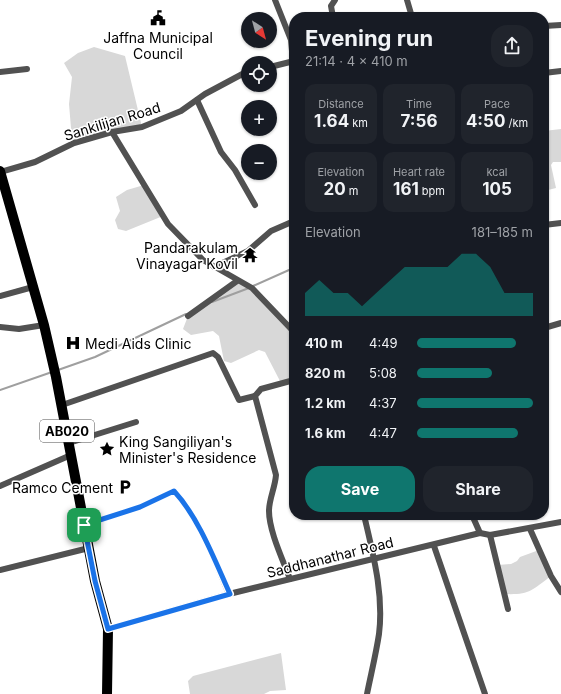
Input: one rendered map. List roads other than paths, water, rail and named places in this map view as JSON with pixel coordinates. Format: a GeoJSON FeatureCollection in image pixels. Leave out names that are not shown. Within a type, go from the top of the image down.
{"type":"FeatureCollection","features":[{"type":"Feature","properties":{"kind":"main road","name":"AB020"},"geometry":{"type":"LineString","coordinates":[[0,172],[44,325],[62,405],[95,581],[108,629],[106,693]]}},
{"type":"Feature","properties":{"kind":"street"},"geometry":{"type":"LineString","coordinates":[[275,0],[289,35]]}},
{"type":"Feature","properties":{"kind":"street"},"geometry":{"type":"LineString","coordinates":[[332,12],[331,6],[335,0]]}},
{"type":"Feature","properties":{"kind":"street"},"geometry":{"type":"LineString","coordinates":[[407,0],[411,12]]}},
{"type":"Feature","properties":{"kind":"street"},"geometry":{"type":"LineString","coordinates":[[549,26],[561,26]]}},
{"type":"Feature","properties":{"kind":"street"},"geometry":{"type":"LineString","coordinates":[[277,65],[289,63]]}},
{"type":"Feature","properties":{"kind":"street"},"geometry":{"type":"LineString","coordinates":[[0,72],[27,69]]}},
{"type":"Feature","properties":{"kind":"street"},"geometry":{"type":"LineString","coordinates":[[549,72],[561,71]]}},
{"type":"Feature","properties":{"kind":"street","name":"Sankilijan Road"},"geometry":{"type":"LineString","coordinates":[[0,172],[36,162],[74,143],[112,132],[142,127],[181,112],[197,100],[241,73]]}},
{"type":"Feature","properties":{"kind":"street"},"geometry":{"type":"LineString","coordinates":[[197,100],[221,152],[235,170],[255,205]]}},
{"type":"Feature","properties":{"kind":"street"},"geometry":{"type":"LineString","coordinates":[[112,132],[168,224],[203,260],[237,281],[252,288],[289,327]]}},
{"type":"Feature","properties":{"kind":"street"},"geometry":{"type":"LineString","coordinates":[[214,267],[248,250],[271,231],[289,223]]}},
{"type":"Feature","properties":{"kind":"street"},"geometry":{"type":"LineString","coordinates":[[549,224],[561,223]]}},
{"type":"Feature","properties":{"kind":"street"},"geometry":{"type":"LineString","coordinates":[[188,316],[237,281]]}},
{"type":"Feature","properties":{"kind":"street"},"geometry":{"type":"LineString","coordinates":[[0,296],[33,287]]}},
{"type":"Feature","properties":{"kind":"street"},"geometry":{"type":"LineString","coordinates":[[549,327],[561,323]]}},
{"type":"Feature","properties":{"kind":"street"},"geometry":{"type":"LineString","coordinates":[[0,327],[19,329],[44,325]]}},
{"type":"Feature","properties":{"kind":"street"},"geometry":{"type":"LineString","coordinates":[[62,405],[213,353],[218,357],[239,400],[255,396],[261,389],[289,381]]}},
{"type":"Feature","properties":{"kind":"street"},"geometry":{"type":"LineString","coordinates":[[255,396],[276,475],[275,486],[270,502],[270,519],[290,579]]}},
{"type":"Feature","properties":{"kind":"street"},"geometry":{"type":"LineString","coordinates":[[69,443],[136,422]]}},
{"type":"Feature","properties":{"kind":"street"},"geometry":{"type":"LineString","coordinates":[[0,486],[71,455]]}},
{"type":"Feature","properties":{"kind":"street"},"geometry":{"type":"LineString","coordinates":[[84,525],[140,507],[174,491],[182,500],[194,519],[230,594]]}},
{"type":"Feature","properties":{"kind":"street"},"geometry":{"type":"LineString","coordinates":[[365,520],[374,558],[380,597],[379,633],[367,694]]}},
{"type":"Feature","properties":{"kind":"street"},"geometry":{"type":"LineString","coordinates":[[474,520],[480,534]]}},
{"type":"Feature","properties":{"kind":"street","name":"Saddhanathar Road"},"geometry":{"type":"LineString","coordinates":[[108,629],[230,594],[374,558],[434,546],[480,534],[490,536],[561,522]]}},
{"type":"Feature","properties":{"kind":"street"},"geometry":{"type":"LineString","coordinates":[[530,529],[551,576],[561,592]]}},
{"type":"Feature","properties":{"kind":"street"},"geometry":{"type":"LineString","coordinates":[[490,536],[508,609]]}},
{"type":"Feature","properties":{"kind":"street"},"geometry":{"type":"LineString","coordinates":[[434,546],[486,694]]}},
{"type":"Feature","properties":{"kind":"street"},"geometry":{"type":"LineString","coordinates":[[0,570],[89,548]]}},
{"type":"Feature","properties":{"kind":"waterway"},"geometry":{"type":"LineString","coordinates":[[253,286],[289,270]]}},
{"type":"Feature","properties":{"kind":"waterway"},"geometry":{"type":"LineString","coordinates":[[212,302],[249,288]]}},
{"type":"Feature","properties":{"kind":"waterway"},"geometry":{"type":"LineString","coordinates":[[58,370],[95,357],[186,314]]}},
{"type":"Feature","properties":{"kind":"waterway"},"geometry":{"type":"LineString","coordinates":[[0,390],[52,372]]}},
{"type":"Feature","properties":{"kind":"place","name":"Jaffna Municipal Council"},"geometry":{"type":"Point","coordinates":[158,18]}},
{"type":"Feature","properties":{"kind":"place","name":"Pandarakulam Vinayagar Kovil"},"geometry":{"type":"Point","coordinates":[250,255]}},
{"type":"Feature","properties":{"kind":"place","name":"Medi Aids Clinic"},"geometry":{"type":"Point","coordinates":[73,343]}},
{"type":"Feature","properties":{"kind":"place","name":"King Sangiliyan's Minister's Residence"},"geometry":{"type":"Point","coordinates":[107,449]}},
{"type":"Feature","properties":{"kind":"place","name":"Ramco Cement"},"geometry":{"type":"Point","coordinates":[125,487]}}]}
